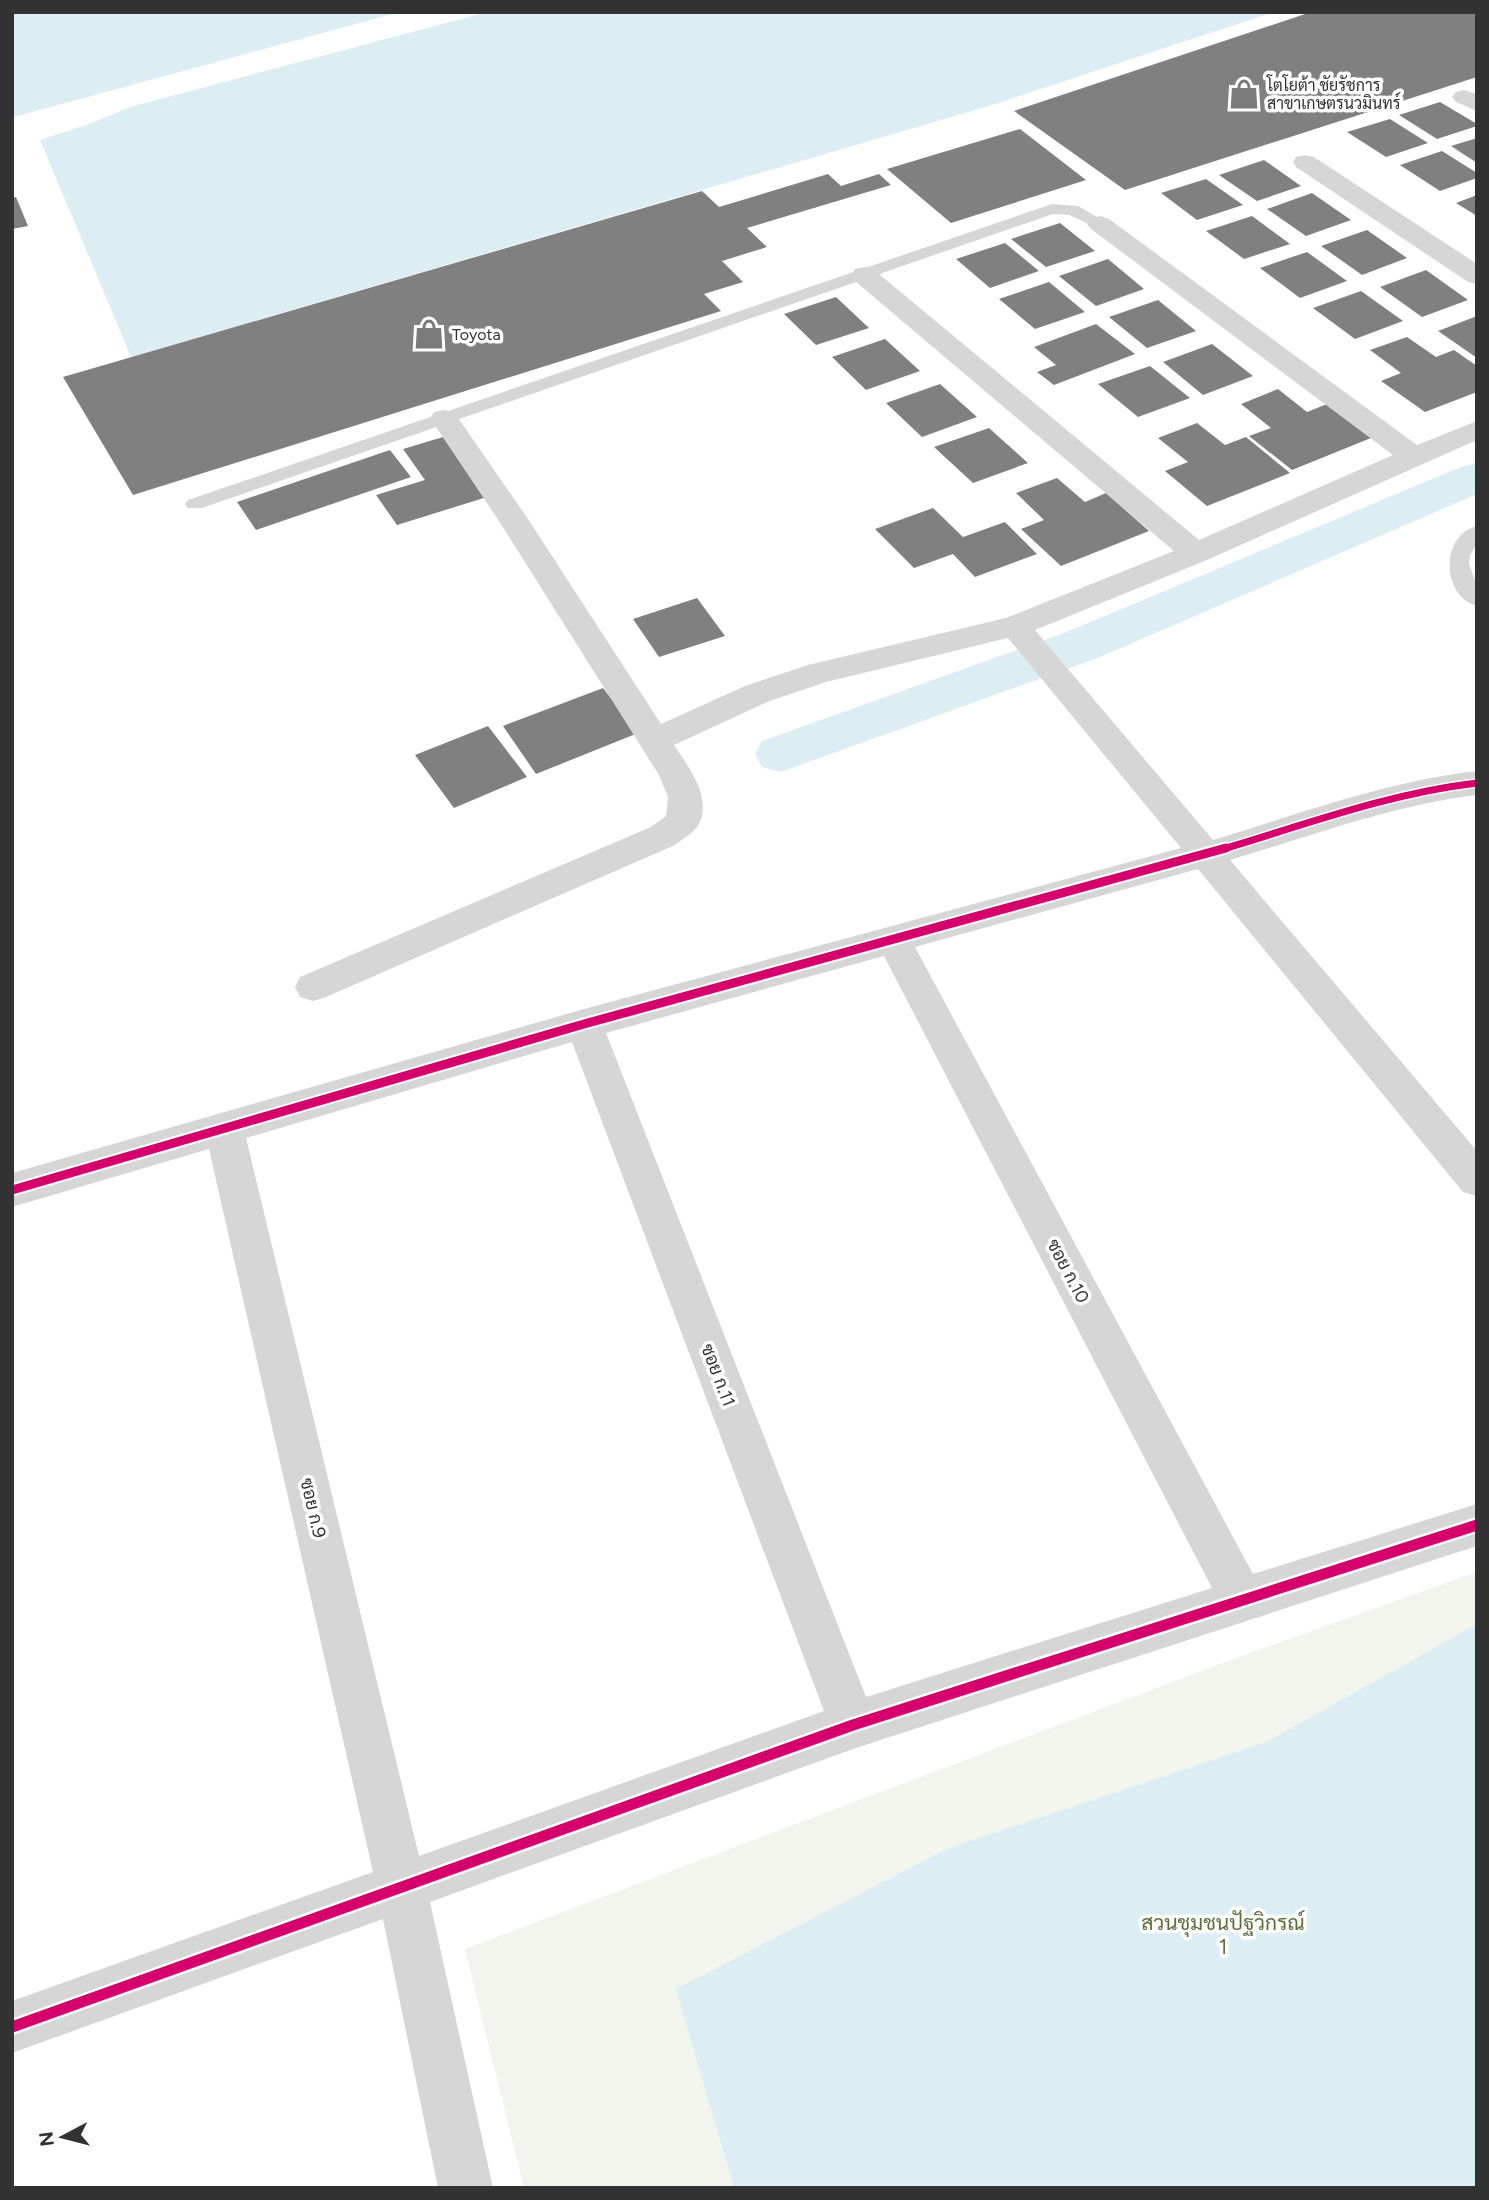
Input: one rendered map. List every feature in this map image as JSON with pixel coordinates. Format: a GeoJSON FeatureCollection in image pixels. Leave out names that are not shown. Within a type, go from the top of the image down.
{"type":"FeatureCollection","features":[{"type":"Feature","properties":{"kind":"street"},"geometry":{"type":"LineString","coordinates":[[1305,162],[1477,276]]}},
{"type":"Feature","properties":{"kind":"street"},"geometry":{"type":"LineString","coordinates":[[1100,224],[1413,456]]}},
{"type":"Feature","properties":{"kind":"street"},"geometry":{"type":"LineString","coordinates":[[864,275],[1196,553]]}},
{"type":"Feature","properties":{"kind":"street"},"geometry":{"type":"LineString","coordinates":[[313,987],[663,836],[683,821],[685,797],[655,740],[513,519],[444,418]]}},
{"type":"Feature","properties":{"kind":"street"},"geometry":{"type":"LineString","coordinates":[[655,740],[756,694],[819,673],[1015,626],[1196,553],[1477,429]]}},
{"type":"Feature","properties":{"kind":"street"},"geometry":{"type":"LineString","coordinates":[[1015,626],[1477,1180]]}},
{"type":"Feature","properties":{"kind":"street"},"geometry":{"type":"LineString","coordinates":[[12,1190],[584,1024],[1207,854],[1379,803],[1451,786],[1477,783]]}},
{"type":"Feature","properties":{"kind":"street","name":"ซอย ก.10"},"geometry":{"type":"LineString","coordinates":[[894,940],[1243,1601]]}},
{"type":"Feature","properties":{"kind":"street","name":"ซอย ก.11"},"geometry":{"type":"LineString","coordinates":[[584,1024],[853,1726]]}},
{"type":"Feature","properties":{"kind":"street","name":"ซอย ก.9"},"geometry":{"type":"LineString","coordinates":[[224,1127],[402,1889],[466,2188]]}},
{"type":"Feature","properties":{"kind":"street"},"geometry":{"type":"LineString","coordinates":[[12,2027],[853,1726],[1477,1525]]}},
{"type":"Feature","properties":{"kind":"lane"},"geometry":{"type":"LineString","coordinates":[[195,504],[1052,209],[1072,210],[1100,224]]}},
{"type":"Feature","properties":{"kind":"lane"},"geometry":{"type":"LineString","coordinates":[[1477,532],[1459,551],[1464,583],[1477,599]]}},
{"type":"Feature","properties":{"kind":"green space","name":"สวนชุมชนปัฐวิกรณ์ 1"},"geometry":{"type":"Polygon","coordinates":[[[1477,1572],[1477,2188],[524,2188],[465,1949],[1233,1659],[1477,1572]]]}},
{"type":"Feature","properties":{"kind":"shaded area"},"geometry":{"type":"Polygon","coordinates":[[[12,12],[400,12],[14,117],[12,12]]]}},
{"type":"Feature","properties":{"kind":"shaded area"},"geometry":{"type":"Polygon","coordinates":[[[487,12],[1274,12],[989,106],[131,357],[40,140],[130,107],[487,12]]]}},
{"type":"Feature","properties":{"kind":"shaded area","name":"สวนชุมชนปัฐวิกรณ์ 1"},"geometry":{"type":"Polygon","coordinates":[[[1477,1624],[1477,2188],[734,2188],[676,1989],[949,1848],[1268,1741],[1477,1624]]]}},
{"type":"Feature","properties":{"kind":"building","name":"โตโยต้า ชัยรัชการ สาขาเกษตรนวมินทร์"},"geometry":{"type":"Polygon","coordinates":[[[1311,12],[1477,12],[1477,77],[1125,190],[1014,111],[1311,12]]]}},
{"type":"Feature","properties":{"kind":"building"},"geometry":{"type":"Polygon","coordinates":[[[1440,102],[1477,126],[1437,139],[1399,115],[1440,102]]]}},
{"type":"Feature","properties":{"kind":"building"},"geometry":{"type":"Polygon","coordinates":[[[1390,119],[1428,143],[1386,157],[1347,132],[1390,119]]]}},
{"type":"Feature","properties":{"kind":"building"},"geometry":{"type":"Polygon","coordinates":[[[1020,129],[1086,180],[951,223],[887,169],[1020,129]]]}},
{"type":"Feature","properties":{"kind":"building"},"geometry":{"type":"Polygon","coordinates":[[[1477,138],[1477,163],[1451,146],[1477,138]]]}},
{"type":"Feature","properties":{"kind":"building"},"geometry":{"type":"Polygon","coordinates":[[[1442,151],[1477,173],[1477,178],[1440,191],[1400,165],[1442,151]]]}},
{"type":"Feature","properties":{"kind":"building"},"geometry":{"type":"Polygon","coordinates":[[[1264,160],[1301,186],[1257,201],[1219,175],[1264,160]]]}},
{"type":"Feature","properties":{"kind":"building","name":"Toyota"},"geometry":{"type":"Polygon","coordinates":[[[828,174],[841,186],[879,174],[891,185],[747,228],[767,247],[722,261],[743,282],[704,294],[721,311],[133,495],[63,377],[702,191],[719,207],[828,174]]]}},
{"type":"Feature","properties":{"kind":"building"},"geometry":{"type":"Polygon","coordinates":[[[1206,179],[1243,205],[1197,220],[1161,193],[1206,179]]]}},
{"type":"Feature","properties":{"kind":"building"},"geometry":{"type":"Polygon","coordinates":[[[1312,193],[1351,220],[1306,236],[1267,209],[1312,193]]]}},
{"type":"Feature","properties":{"kind":"building"},"geometry":{"type":"Polygon","coordinates":[[[1477,195],[1477,216],[1456,203],[1477,195]]]}},
{"type":"Feature","properties":{"kind":"building"},"geometry":{"type":"Polygon","coordinates":[[[16,197],[28,226],[12,229],[12,198],[16,197]]]}},
{"type":"Feature","properties":{"kind":"building"},"geometry":{"type":"Polygon","coordinates":[[[1252,216],[1290,244],[1244,259],[1206,231],[1252,216]]]}},
{"type":"Feature","properties":{"kind":"building"},"geometry":{"type":"Polygon","coordinates":[[[1060,223],[1095,251],[1046,267],[1011,239],[1060,223]]]}},
{"type":"Feature","properties":{"kind":"building"},"geometry":{"type":"Polygon","coordinates":[[[1367,230],[1407,258],[1362,275],[1321,246],[1367,230]]]}},
{"type":"Feature","properties":{"kind":"building"},"geometry":{"type":"Polygon","coordinates":[[[1005,243],[1039,271],[990,288],[956,259],[1005,243]]]}},
{"type":"Feature","properties":{"kind":"building"},"geometry":{"type":"Polygon","coordinates":[[[1307,252],[1347,281],[1300,298],[1260,268],[1307,252]]]}},
{"type":"Feature","properties":{"kind":"building"},"geometry":{"type":"Polygon","coordinates":[[[1108,259],[1144,289],[1096,306],[1059,276],[1108,259]]]}},
{"type":"Feature","properties":{"kind":"building"},"geometry":{"type":"Polygon","coordinates":[[[1426,270],[1468,300],[1422,317],[1380,287],[1426,270]]]}},
{"type":"Feature","properties":{"kind":"building"},"geometry":{"type":"Polygon","coordinates":[[[1049,282],[1085,312],[1035,329],[999,299],[1049,282]]]}},
{"type":"Feature","properties":{"kind":"building"},"geometry":{"type":"Polygon","coordinates":[[[1361,291],[1403,321],[1355,339],[1313,308],[1361,291]]]}},
{"type":"Feature","properties":{"kind":"building"},"geometry":{"type":"Polygon","coordinates":[[[836,297],[869,328],[816,345],[784,314],[836,297]]]}},
{"type":"Feature","properties":{"kind":"building"},"geometry":{"type":"Polygon","coordinates":[[[1158,300],[1196,331],[1147,348],[1109,317],[1158,300]]]}},
{"type":"Feature","properties":{"kind":"building"},"geometry":{"type":"Polygon","coordinates":[[[1477,316],[1477,358],[1438,331],[1477,316]]]}},
{"type":"Feature","properties":{"kind":"building"},"geometry":{"type":"Polygon","coordinates":[[[1096,324],[1135,354],[1054,385],[1037,372],[1056,365],[1034,347],[1096,324]]]}},
{"type":"Feature","properties":{"kind":"building"},"geometry":{"type":"Polygon","coordinates":[[[1407,337],[1436,357],[1454,350],[1477,366],[1477,392],[1425,412],[1381,381],[1401,373],[1370,350],[1407,337]]]}},
{"type":"Feature","properties":{"kind":"building"},"geometry":{"type":"Polygon","coordinates":[[[885,339],[920,371],[866,390],[832,357],[885,339]]]}},
{"type":"Feature","properties":{"kind":"building"},"geometry":{"type":"Polygon","coordinates":[[[1212,344],[1253,376],[1203,395],[1163,362],[1212,344]]]}},
{"type":"Feature","properties":{"kind":"building"},"geometry":{"type":"Polygon","coordinates":[[[1150,366],[1190,398],[1138,417],[1098,384],[1150,366]]]}},
{"type":"Feature","properties":{"kind":"building"},"geometry":{"type":"Polygon","coordinates":[[[940,384],[977,417],[922,437],[886,403],[940,384]]]}},
{"type":"Feature","properties":{"kind":"building"},"geometry":{"type":"Polygon","coordinates":[[[1278,389],[1307,412],[1327,404],[1371,438],[1292,470],[1249,436],[1271,428],[1241,404],[1278,389]]]}},
{"type":"Feature","properties":{"kind":"building"},"geometry":{"type":"Polygon","coordinates":[[[1197,423],[1225,445],[1246,437],[1290,473],[1207,506],[1165,471],[1188,462],[1158,438],[1197,423]]]}},
{"type":"Feature","properties":{"kind":"building"},"geometry":{"type":"Polygon","coordinates":[[[989,428],[1028,463],[973,483],[934,447],[989,428]]]}},
{"type":"Feature","properties":{"kind":"building"},"geometry":{"type":"Polygon","coordinates":[[[443,437],[487,497],[397,525],[376,495],[425,480],[403,449],[443,437]]]}},
{"type":"Feature","properties":{"kind":"building"},"geometry":{"type":"Polygon","coordinates":[[[390,450],[411,477],[256,530],[237,502],[390,450]]]}},
{"type":"Feature","properties":{"kind":"building"},"geometry":{"type":"Polygon","coordinates":[[[1057,478],[1085,502],[1106,493],[1149,531],[1061,566],[1021,529],[1044,520],[1016,493],[1057,478]]]}},
{"type":"Feature","properties":{"kind":"building"},"geometry":{"type":"Polygon","coordinates":[[[933,508],[963,537],[1005,522],[1037,554],[975,577],[953,554],[914,568],[875,529],[933,508]]]}},
{"type":"Feature","properties":{"kind":"building"},"geometry":{"type":"Polygon","coordinates":[[[697,598],[725,636],[659,657],[633,619],[697,598]]]}},
{"type":"Feature","properties":{"kind":"building"},"geometry":{"type":"Polygon","coordinates":[[[603,688],[638,733],[536,774],[503,726],[603,688]]]}},
{"type":"Feature","properties":{"kind":"building"},"geometry":{"type":"Polygon","coordinates":[[[488,726],[527,777],[454,808],[415,755],[488,726]]]}},
{"type":"Feature","properties":{"kind":"waterway"},"geometry":{"type":"LineString","coordinates":[[781,754],[1082,645],[1477,477]]}},
{"type":"Feature","properties":{"kind":"cycle path"},"geometry":{"type":"LineString","coordinates":[[12,1190],[584,1024],[1207,854],[1379,803],[1451,786],[1477,783]]}},
{"type":"Feature","properties":{"kind":"cycle path"},"geometry":{"type":"LineString","coordinates":[[12,2027],[853,1725],[1477,1525]]}},
{"type":"Feature","properties":{"kind":"place","name":"โตโยต้า ชัยรัชการ สาขาเกษตรนวมินทร์"},"geometry":{"type":"Point","coordinates":[1244,94]}},
{"type":"Feature","properties":{"kind":"place","name":"Toyota"},"geometry":{"type":"Point","coordinates":[429,334]}}]}
